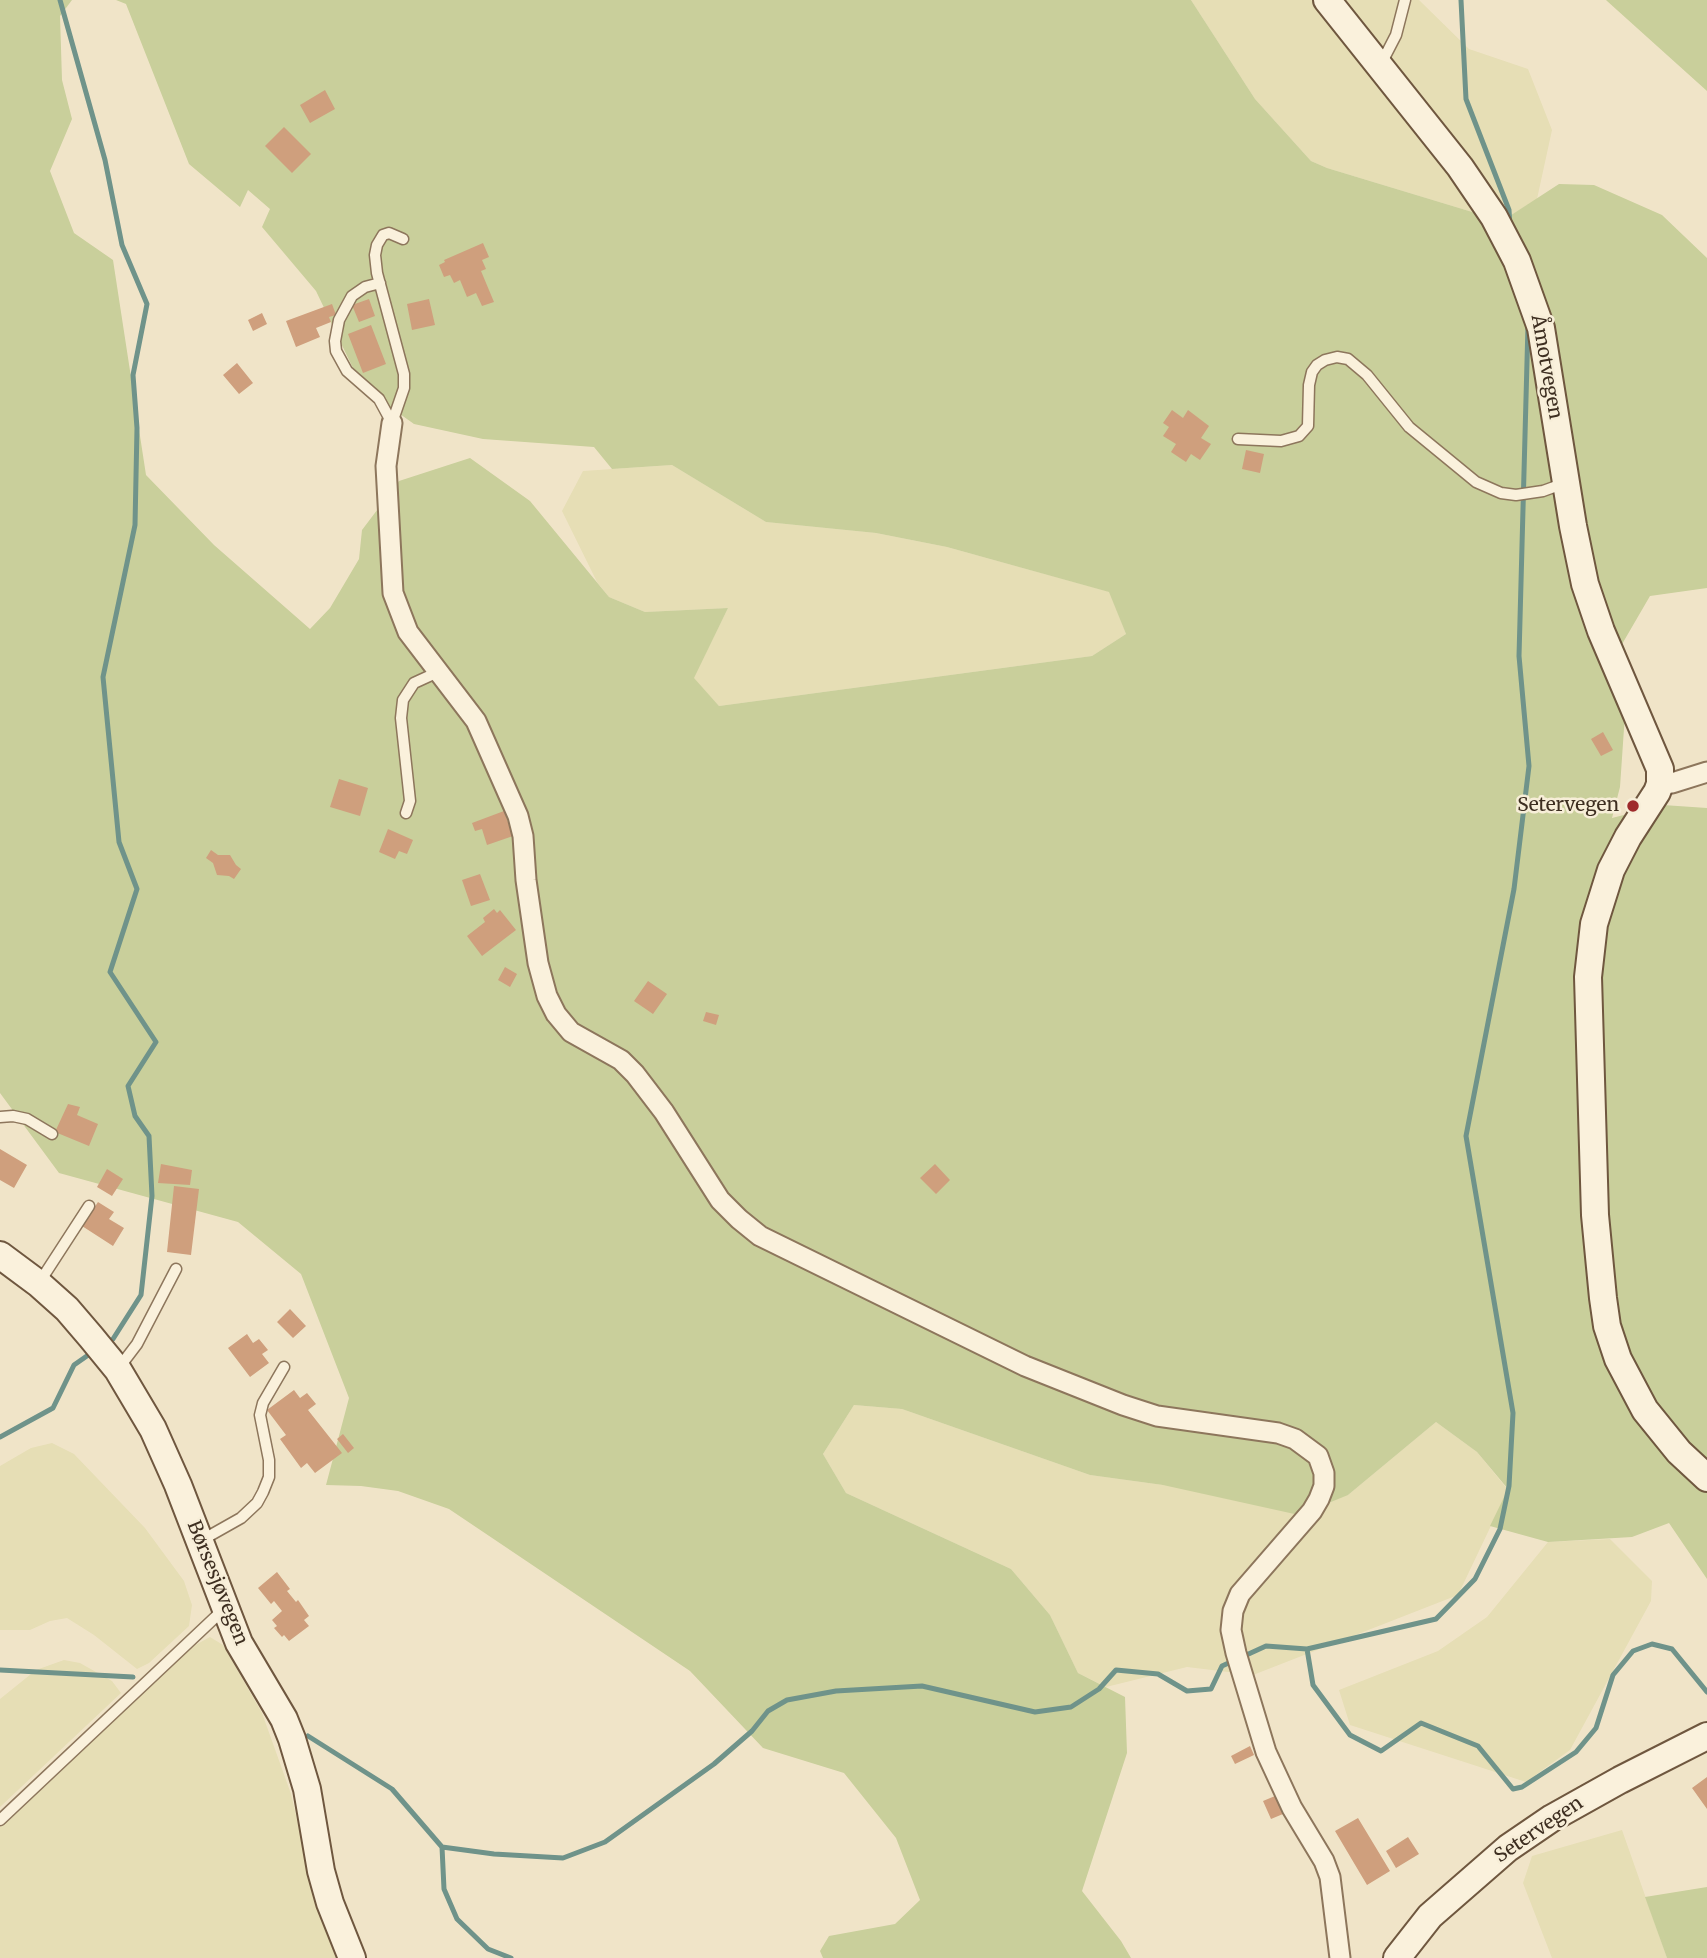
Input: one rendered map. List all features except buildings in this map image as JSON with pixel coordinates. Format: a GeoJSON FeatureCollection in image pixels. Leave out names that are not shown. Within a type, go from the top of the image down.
{"type":"FeatureCollection","features":[{"type":"Feature","properties":{"kind":"main road","name":"Åmotvegen"},"geometry":{"type":"LineString","coordinates":[[1326,0],[1460,167],[1509,242],[1541,328],[1578,549],[1592,607],[1617,671],[1657,757],[1660,784]]}},
{"type":"Feature","properties":{"kind":"main road"},"geometry":{"type":"LineString","coordinates":[[1660,784],[1611,870],[1594,925],[1588,991],[1595,1215],[1607,1325],[1618,1359],[1645,1410],[1679,1452],[1707,1478]]}},
{"type":"Feature","properties":{"kind":"main road","name":"Børsesjøvegen"},"geometry":{"type":"LineString","coordinates":[[0,1255],[67,1309],[105,1353],[153,1429],[239,1643],[284,1719],[292,1739],[307,1789],[321,1871],[330,1903],[352,1958]]}},
{"type":"Feature","properties":{"kind":"main road","name":"Setervegen"},"geometry":{"type":"LineString","coordinates":[[1397,1958],[1430,1916],[1508,1848],[1552,1818],[1707,1736]]}},
{"type":"Feature","properties":{"kind":"street"},"geometry":{"type":"LineString","coordinates":[[392,423],[386,466],[393,593],[408,632],[476,721],[519,816],[543,985],[556,1014],[571,1032],[621,1060],[635,1074],[664,1112],[720,1199],[739,1219],[774,1243],[1025,1366],[1157,1416],[1278,1433],[1295,1439],[1318,1456],[1324,1473],[1324,1486],[1319,1499],[1312,1511],[1240,1594],[1233,1611],[1231,1630],[1266,1752],[1292,1808],[1324,1861],[1330,1877],[1339,1958]]}},
{"type":"Feature","properties":{"kind":"street"},"geometry":{"type":"LineString","coordinates":[[1660,784],[1707,772]]}},
{"type":"Feature","properties":{"kind":"lane"},"geometry":{"type":"LineString","coordinates":[[1380,66],[1396,35],[1405,0]]}},
{"type":"Feature","properties":{"kind":"lane"},"geometry":{"type":"LineString","coordinates":[[392,423],[404,388],[404,374],[375,255],[379,239],[389,233],[402,239]]}},
{"type":"Feature","properties":{"kind":"lane"},"geometry":{"type":"LineString","coordinates":[[380,283],[365,287],[352,296],[339,320],[335,341],[336,351],[348,372],[379,399],[392,423]]}},
{"type":"Feature","properties":{"kind":"lane"},"geometry":{"type":"LineString","coordinates":[[1238,439],[1281,441],[1299,436],[1308,426],[1311,372],[1325,360],[1337,357],[1348,359],[1367,375],[1409,427],[1476,482],[1501,493],[1516,495],[1543,491],[1566,483]]}},
{"type":"Feature","properties":{"kind":"lane"},"geometry":{"type":"LineString","coordinates":[[406,813],[410,801],[401,718],[403,700],[414,683],[438,672]]}},
{"type":"Feature","properties":{"kind":"lane"},"geometry":{"type":"LineString","coordinates":[[0,1117],[27,1119],[52,1134]]}},
{"type":"Feature","properties":{"kind":"lane"},"geometry":{"type":"LineString","coordinates":[[39,1284],[89,1206]]}},
{"type":"Feature","properties":{"kind":"lane"},"geometry":{"type":"LineString","coordinates":[[105,1353],[137,1344],[176,1269]]}},
{"type":"Feature","properties":{"kind":"lane"},"geometry":{"type":"LineString","coordinates":[[199,1542],[241,1518],[257,1503],[263,1492],[269,1477],[269,1460],[260,1415],[263,1404],[284,1367]]}},
{"type":"Feature","properties":{"kind":"lane"},"geometry":{"type":"LineString","coordinates":[[0,1820],[224,1608]]}},
{"type":"Feature","properties":{"kind":"shaded area"},"geometry":{"type":"Polygon","coordinates":[[[1191,0],[1419,0],[1469,49],[1528,69],[1552,130],[1537,199],[1502,221],[1311,161],[1255,99],[1191,0]]]}},
{"type":"Feature","properties":{"kind":"shaded area"},"geometry":{"type":"Polygon","coordinates":[[[672,465],[766,522],[876,533],[947,547],[1110,592],[1126,634],[1092,656],[719,706],[693,678],[728,608],[645,612],[609,597],[597,582],[562,511],[583,471],[672,465]]]}},
{"type":"Feature","properties":{"kind":"shaded area"},"geometry":{"type":"Polygon","coordinates":[[[854,1405],[902,1409],[1090,1475],[1163,1485],[1348,1495],[1436,1422],[1477,1452],[1508,1490],[1458,1595],[1253,1675],[1187,1667],[1106,1687],[1078,1673],[1050,1615],[1011,1569],[846,1493],[823,1454],[854,1405]]]}},
{"type":"Feature","properties":{"kind":"shaded area"},"geometry":{"type":"Polygon","coordinates":[[[52,1443],[74,1454],[145,1528],[184,1581],[192,1605],[189,1626],[149,1663],[137,1669],[94,1635],[67,1618],[50,1621],[30,1630],[0,1630],[0,1466],[31,1448],[52,1443]]]}},
{"type":"Feature","properties":{"kind":"shaded area"},"geometry":{"type":"Polygon","coordinates":[[[1610,1539],[1652,1581],[1651,1601],[1570,1750],[1526,1782],[1350,1725],[1339,1690],[1438,1651],[1487,1617],[1548,1542],[1610,1539]]]}},
{"type":"Feature","properties":{"kind":"shaded area"},"geometry":{"type":"Polygon","coordinates":[[[210,1637],[223,1645],[262,1713],[291,1794],[318,1911],[341,1958],[0,1958],[0,1827],[186,1650],[210,1637]]]}},
{"type":"Feature","properties":{"kind":"shaded area"},"geometry":{"type":"Polygon","coordinates":[[[64,1660],[80,1663],[112,1681],[121,1693],[0,1807],[0,1699],[36,1670],[64,1660]]]}},
{"type":"Feature","properties":{"kind":"shaded area"},"geometry":{"type":"Polygon","coordinates":[[[1622,1830],[1667,1958],[1552,1958],[1523,1883],[1532,1856],[1622,1830]]]}},
{"type":"Feature","properties":{"kind":"green space"},"geometry":{"type":"Polygon","coordinates":[[[0,0],[72,0],[60,16],[62,80],[72,119],[50,171],[74,233],[113,260],[146,475],[214,545],[310,629],[330,608],[359,559],[362,530],[399,481],[470,458],[530,501],[609,597],[645,612],[728,608],[694,678],[719,706],[1092,656],[1126,634],[1109,592],[947,547],[876,533],[766,522],[672,465],[612,469],[594,447],[483,439],[414,424],[362,387],[316,291],[262,227],[270,209],[248,190],[240,207],[189,164],[126,4],[116,0],[1191,0],[1255,99],[1311,161],[1502,221],[1559,184],[1594,185],[1662,215],[1707,258],[1707,588],[1650,596],[1607,670],[1625,714],[1620,787],[1612,818],[1663,805],[1707,808],[1707,1579],[1669,1523],[1632,1537],[1548,1542],[1490,1526],[1508,1489],[1477,1452],[1436,1422],[1348,1495],[1299,1515],[1163,1485],[1090,1475],[902,1409],[854,1405],[823,1454],[846,1493],[1011,1569],[1050,1615],[1078,1673],[1125,1697],[1127,1753],[1082,1891],[1131,1958],[823,1958],[820,1951],[829,1936],[895,1924],[920,1900],[896,1838],[844,1773],[763,1748],[690,1671],[449,1509],[398,1491],[326,1485],[349,1398],[301,1274],[238,1222],[59,1173],[0,1093],[0,0]]]}},
{"type":"Feature","properties":{"kind":"green space"},"geometry":{"type":"Polygon","coordinates":[[[1707,0],[1707,91],[1607,1],[1707,0]]]}},
{"type":"Feature","properties":{"kind":"green space"},"geometry":{"type":"Polygon","coordinates":[[[1707,1887],[1707,1958],[1667,1958],[1645,1897],[1707,1887]]]}},
{"type":"Feature","properties":{"kind":"waterway"},"geometry":{"type":"LineString","coordinates":[[60,0],[105,160],[122,245],[147,304],[133,375],[137,428],[135,525],[103,677],[119,842],[137,889],[110,972],[156,1042],[128,1086],[135,1116],[149,1136],[152,1196],[141,1295],[113,1339],[106,1344]]}},
{"type":"Feature","properties":{"kind":"waterway"},"geometry":{"type":"LineString","coordinates":[[1461,0],[1466,99],[1509,210],[1510,226]]}},
{"type":"Feature","properties":{"kind":"waterway"},"geometry":{"type":"LineString","coordinates":[[1307,1649],[1436,1619],[1475,1579],[1500,1529],[1509,1486],[1513,1413],[1466,1136],[1514,889],[1529,766],[1519,656],[1528,325]]}},
{"type":"Feature","properties":{"kind":"waterway"},"geometry":{"type":"LineString","coordinates":[[0,1437],[53,1408],[74,1365],[94,1351]]}},
{"type":"Feature","properties":{"kind":"waterway"},"geometry":{"type":"LineString","coordinates":[[1242,1657],[1266,1646],[1307,1649],[1313,1685],[1350,1735],[1381,1751],[1421,1723],[1478,1746],[1513,1789],[1522,1787],[1576,1752],[1596,1728],[1613,1675],[1633,1651],[1652,1644],[1672,1649],[1707,1692]]}},
{"type":"Feature","properties":{"kind":"waterway"},"geometry":{"type":"LineString","coordinates":[[308,1736],[392,1789],[442,1847],[494,1854],[563,1858],[605,1842],[714,1764],[752,1731],[768,1711],[787,1700],[836,1691],[922,1686],[1035,1712],[1071,1707],[1099,1689],[1116,1670],[1158,1674],[1187,1691],[1211,1689],[1222,1666],[1233,1661]]}},
{"type":"Feature","properties":{"kind":"waterway"},"geometry":{"type":"LineString","coordinates":[[0,1670],[133,1677]]}},
{"type":"Feature","properties":{"kind":"waterway"},"geometry":{"type":"LineString","coordinates":[[442,1847],[444,1889],[457,1919],[488,1949],[511,1958]]}},
{"type":"Feature","properties":{"kind":"place","name":"Setervegen"},"geometry":{"type":"Point","coordinates":[1633,806]}}]}
